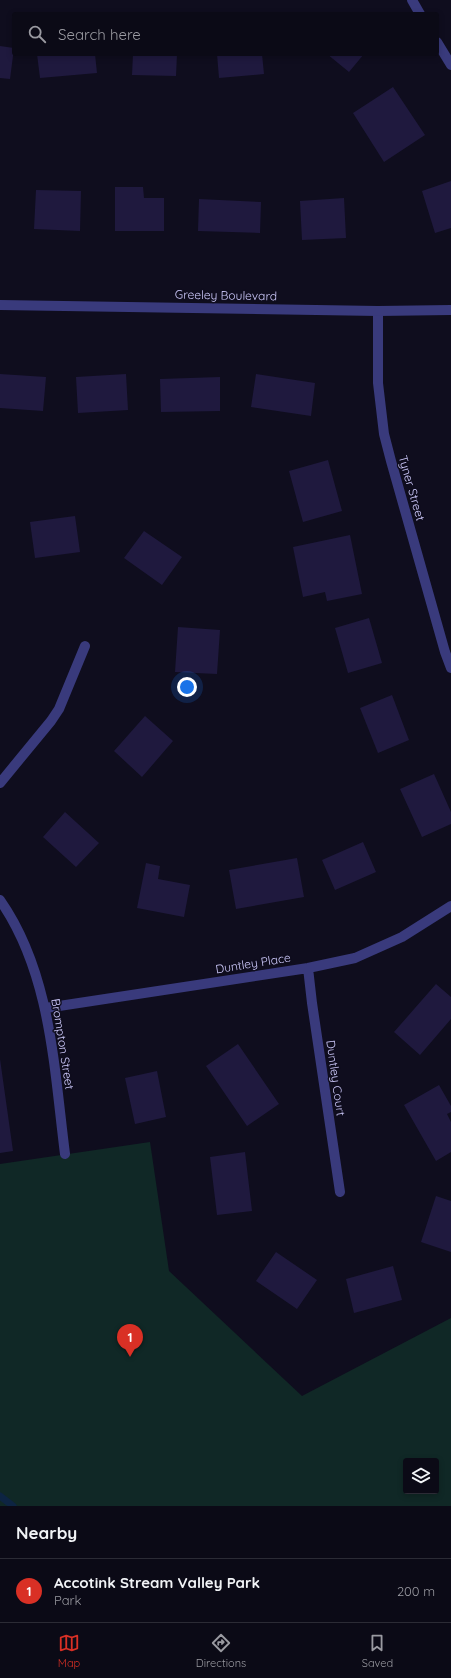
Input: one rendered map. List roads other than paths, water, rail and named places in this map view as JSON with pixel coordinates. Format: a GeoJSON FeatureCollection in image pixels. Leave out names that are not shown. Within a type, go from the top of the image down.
{"type":"FeatureCollection","features":[{"type":"Feature","properties":{"kind":"street"},"geometry":{"type":"LineString","coordinates":[[412,0],[419,12]]}},
{"type":"Feature","properties":{"kind":"street"},"geometry":{"type":"LineString","coordinates":[[439,45],[451,65]]}},
{"type":"Feature","properties":{"kind":"street","name":"Greeley Boulevard"},"geometry":{"type":"LineString","coordinates":[[0,305],[378,311],[451,310]]}},
{"type":"Feature","properties":{"kind":"street","name":"Tyner Street"},"geometry":{"type":"LineString","coordinates":[[378,311],[378,383],[384,434],[401,499],[445,652],[451,668]]}},
{"type":"Feature","properties":{"kind":"street"},"geometry":{"type":"LineString","coordinates":[[0,783],[59,709],[85,646]]}},
{"type":"Feature","properties":{"kind":"street","name":"Brompton Street"},"geometry":{"type":"LineString","coordinates":[[0,900],[22,939],[31,961],[46,1008],[65,1154]]}},
{"type":"Feature","properties":{"kind":"street","name":"Duntley Place"},"geometry":{"type":"LineString","coordinates":[[46,1008],[308,968],[356,958],[402,937],[451,906]]}},
{"type":"Feature","properties":{"kind":"street","name":"Duntley Court"},"geometry":{"type":"LineString","coordinates":[[308,968],[340,1192]]}},
{"type":"Feature","properties":{"kind":"waterway"},"geometry":{"type":"LineString","coordinates":[[0,1496],[13,1506]]}},
{"type":"Feature","properties":{"kind":"place","name":"Accotink Stream Valley Park"},"geometry":{"type":"Point","coordinates":[130,1357]}}]}
